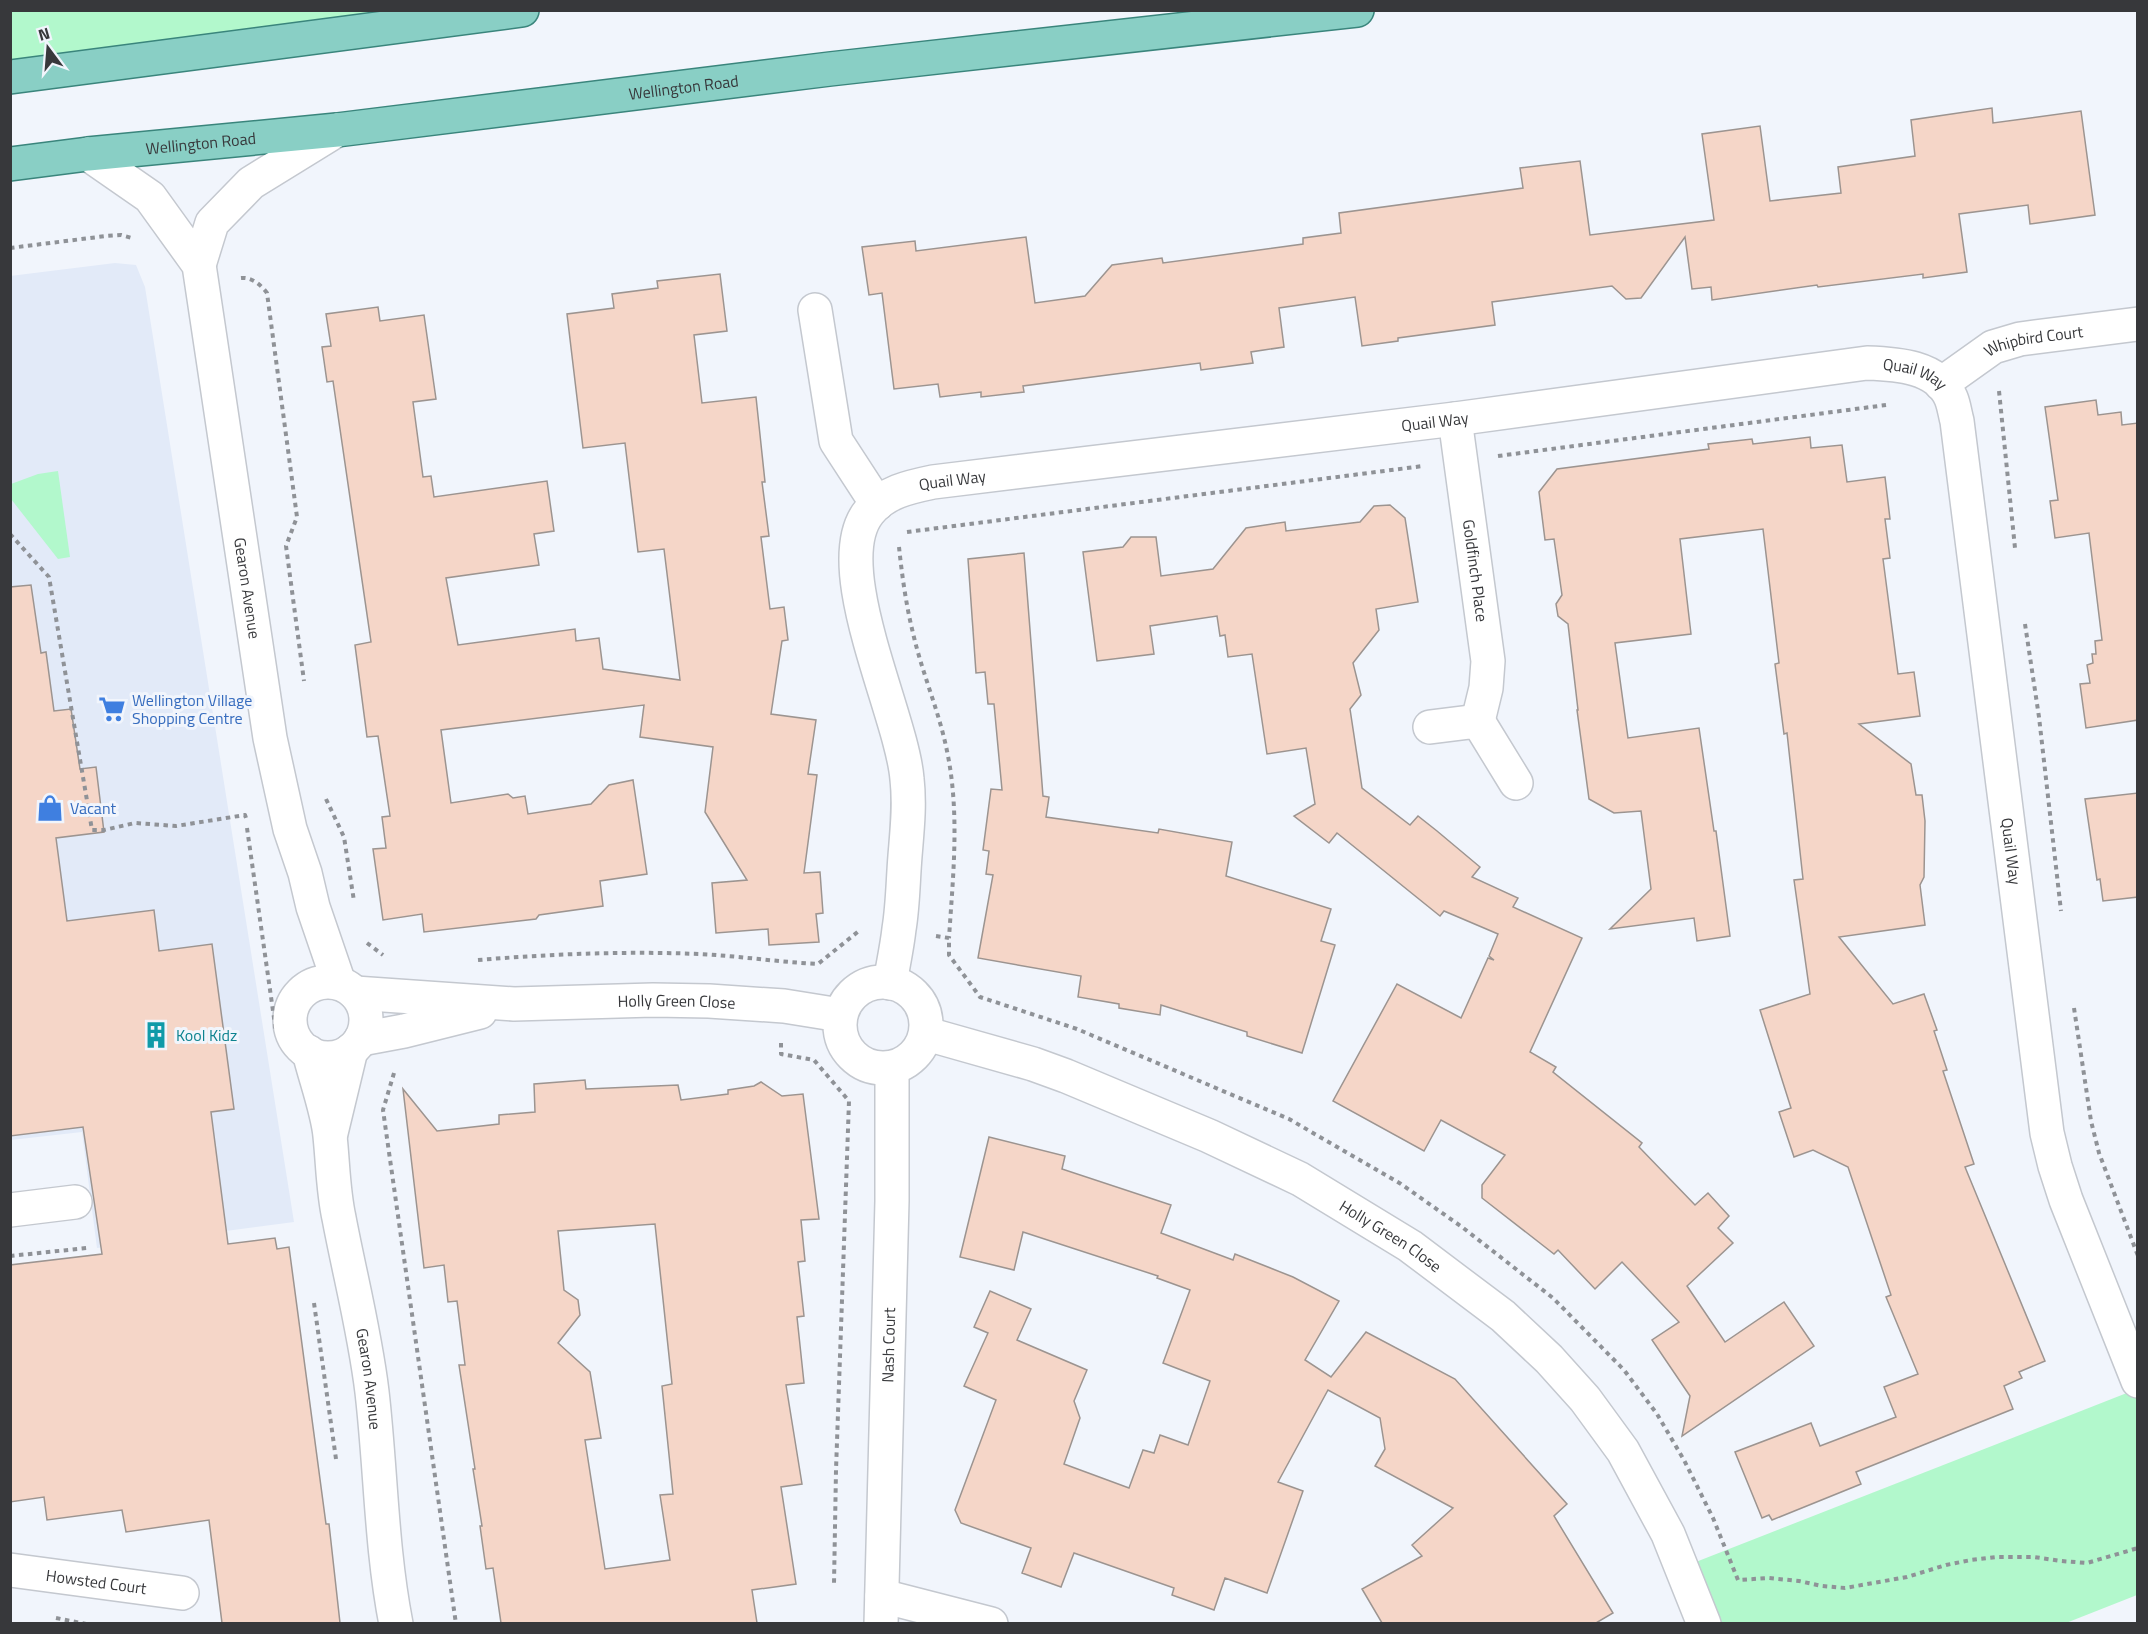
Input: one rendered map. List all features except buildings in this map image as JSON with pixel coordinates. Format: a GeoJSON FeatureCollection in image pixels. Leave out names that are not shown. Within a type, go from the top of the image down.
{"type":"FeatureCollection","features":[{"type":"Feature","properties":{"kind":"main road"},"geometry":{"type":"LineString","coordinates":[[10,77],[522,10]]}},
{"type":"Feature","properties":{"kind":"main road","name":"Wellington Road"},"geometry":{"type":"LineString","coordinates":[[10,164],[88,154],[337,130],[830,69],[1357,10]]}},
{"type":"Feature","properties":{"kind":"street","name":"Gearon Avenue"},"geometry":{"type":"LineString","coordinates":[[337,130],[251,183],[213,223],[199,265],[270,738],[290,830],[312,907],[347,988]]}},
{"type":"Feature","properties":{"kind":"street","name":"Gearon Avenue"},"geometry":{"type":"LineString","coordinates":[[88,154],[150,197],[199,265]]}},
{"type":"Feature","properties":{"kind":"street"},"geometry":{"type":"LineString","coordinates":[[815,310],[836,441],[878,504]]}},
{"type":"Feature","properties":{"kind":"street","name":"Whipbird Court"},"geometry":{"type":"LineString","coordinates":[[1941,384],[1993,347],[2020,339],[2138,324]]}},
{"type":"Feature","properties":{"kind":"street","name":"Quail Way"},"geometry":{"type":"LineString","coordinates":[[890,982],[900,918],[907,832],[907,777],[897,726],[864,623],[855,557],[858,533],[863,521],[878,504],[891,494],[933,482],[1455,419],[1867,363],[1898,364],[1922,371],[1941,384],[1951,397],[1957,421],[2047,1133],[2067,1200],[2138,1381]]}},
{"type":"Feature","properties":{"kind":"street","name":"Goldfinch Place"},"geometry":{"type":"LineString","coordinates":[[1455,419],[1488,661],[1486,688],[1478,721]]}},
{"type":"Feature","properties":{"kind":"street"},"geometry":{"type":"LineString","coordinates":[[1430,727],[1478,721],[1516,783]]}},
{"type":"Feature","properties":{"kind":"street","name":"Gearon Avenue"},"geometry":{"type":"LineString","coordinates":[[301,993],[312,907]]}},
{"type":"Feature","properties":{"kind":"street"},"geometry":{"type":"LineString","coordinates":[[329,982],[347,988],[514,1004],[356,1044],[331,1057],[319,1057],[309,1053],[294,1036],[290,1025],[290,1013],[294,1003],[301,993],[318,983],[329,982]]}},
{"type":"Feature","properties":{"kind":"street"},"geometry":{"type":"LineString","coordinates":[[890,982],[909,990],[918,1000],[925,1012],[927,1034],[920,1049],[912,1058],[892,1068],[875,1068],[851,1055],[840,1029],[840,1015],[846,1002],[857,991],[871,984],[890,982]]}},
{"type":"Feature","properties":{"kind":"street"},"geometry":{"type":"LineString","coordinates":[[347,988],[362,1003],[366,1015],[365,1026],[356,1044]]}},
{"type":"Feature","properties":{"kind":"street","name":"Holly Green Close"},"geometry":{"type":"LineString","coordinates":[[514,1004],[653,1000],[709,1001],[784,1006],[840,1015]]}},
{"type":"Feature","properties":{"kind":"street","name":"Holly Green Close"},"geometry":{"type":"LineString","coordinates":[[927,1034],[1034,1064],[1066,1076],[1291,1174],[1338,1200],[1410,1246],[1503,1316],[1549,1359],[1585,1399],[1623,1451],[1668,1534],[1704,1623]]}},
{"type":"Feature","properties":{"kind":"street","name":"Gearon Avenue"},"geometry":{"type":"LineString","coordinates":[[330,1135],[356,1044]]}},
{"type":"Feature","properties":{"kind":"street","name":"Gearon Avenue"},"geometry":{"type":"LineString","coordinates":[[309,1053],[330,1135],[332,1179],[338,1217],[365,1338],[378,1450],[380,1506],[385,1553],[396,1623]]}},
{"type":"Feature","properties":{"kind":"street","name":"Nash Court"},"geometry":{"type":"LineString","coordinates":[[881,1610],[892,1201],[892,1068]]}},
{"type":"Feature","properties":{"kind":"street"},"geometry":{"type":"LineString","coordinates":[[10,1210],[75,1202]]}},
{"type":"Feature","properties":{"kind":"street","name":"Howsted Court"},"geometry":{"type":"LineString","coordinates":[[10,1570],[182,1593]]}},
{"type":"Feature","properties":{"kind":"street"},"geometry":{"type":"LineString","coordinates":[[881,1610],[991,1623]]}},
{"type":"Feature","properties":{"kind":"path"},"geometry":{"type":"LineString","coordinates":[[10,248],[121,235],[141,242]]}},
{"type":"Feature","properties":{"kind":"path"},"geometry":{"type":"LineString","coordinates":[[238,278],[252,280],[267,293],[297,517],[286,546],[305,687]]}},
{"type":"Feature","properties":{"kind":"path"},"geometry":{"type":"LineString","coordinates":[[1999,390],[2016,550]]}},
{"type":"Feature","properties":{"kind":"path"},"geometry":{"type":"LineString","coordinates":[[1488,457],[1892,405]]}},
{"type":"Feature","properties":{"kind":"path"},"geometry":{"type":"LineString","coordinates":[[898,533],[1424,466]]}},
{"type":"Feature","properties":{"kind":"path"},"geometry":{"type":"LineString","coordinates":[[10,534],[49,577],[92,830],[104,831],[135,823],[176,826],[245,815],[276,1038]]}},
{"type":"Feature","properties":{"kind":"path"},"geometry":{"type":"LineString","coordinates":[[2024,618],[2039,717],[2062,915]]}},
{"type":"Feature","properties":{"kind":"path"},"geometry":{"type":"LineString","coordinates":[[321,790],[344,837],[355,904]]}},
{"type":"Feature","properties":{"kind":"path"},"geometry":{"type":"LineString","coordinates":[[470,961],[530,956],[645,953],[699,954],[818,964],[869,923]]}},
{"type":"Feature","properties":{"kind":"path"},"geometry":{"type":"LineString","coordinates":[[360,937],[384,956]]}},
{"type":"Feature","properties":{"kind":"path"},"geometry":{"type":"LineString","coordinates":[[2073,1007],[2091,1121],[2099,1153],[2138,1256]]}},
{"type":"Feature","properties":{"kind":"path"},"geometry":{"type":"LineString","coordinates":[[781,1043],[781,1054],[814,1060],[849,1101],[834,1584]]}},
{"type":"Feature","properties":{"kind":"path"},"geometry":{"type":"LineString","coordinates":[[394,1071],[383,1110],[456,1623]]}},
{"type":"Feature","properties":{"kind":"path"},"geometry":{"type":"LineString","coordinates":[[10,1256],[87,1248]]}},
{"type":"Feature","properties":{"kind":"path"},"geometry":{"type":"LineString","coordinates":[[313,1298],[337,1463]]}},
{"type":"Feature","properties":{"kind":"path"},"geometry":{"type":"LineString","coordinates":[[1738,1580],[1769,1578],[1845,1588],[1907,1577],[1971,1560],[1996,1557],[2034,1557],[2087,1563],[2138,1548]]}},
{"type":"Feature","properties":{"kind":"shaded area","name":"Wellington Village Shopping Centre"},"geometry":{"type":"Polygon","coordinates":[[[115,263],[136,265],[145,287],[294,1222],[97,1248],[82,1132],[11,1140],[10,276],[115,263]]]}},
{"type":"Feature","properties":{"kind":"green space"},"geometry":{"type":"Polygon","coordinates":[[[11,10],[529,11],[11,78],[11,10]]]}},
{"type":"Feature","properties":{"kind":"green space"},"geometry":{"type":"Polygon","coordinates":[[[58,471],[70,557],[58,559],[11,499],[11,484],[38,474],[58,471]]]}},
{"type":"Feature","properties":{"kind":"green space"},"geometry":{"type":"Polygon","coordinates":[[[2137,1389],[2137,1595],[2066,1623],[1704,1623],[1683,1567],[2137,1389]]]}},
{"type":"Feature","properties":{"kind":"place","name":"Wellington Village Shopping Centre"},"geometry":{"type":"Point","coordinates":[112,709]}},
{"type":"Feature","properties":{"kind":"place","name":"Vacant"},"geometry":{"type":"Point","coordinates":[50,808]}},
{"type":"Feature","properties":{"kind":"place","name":"Kool Kidz"},"geometry":{"type":"Point","coordinates":[156,1035]}}]}
